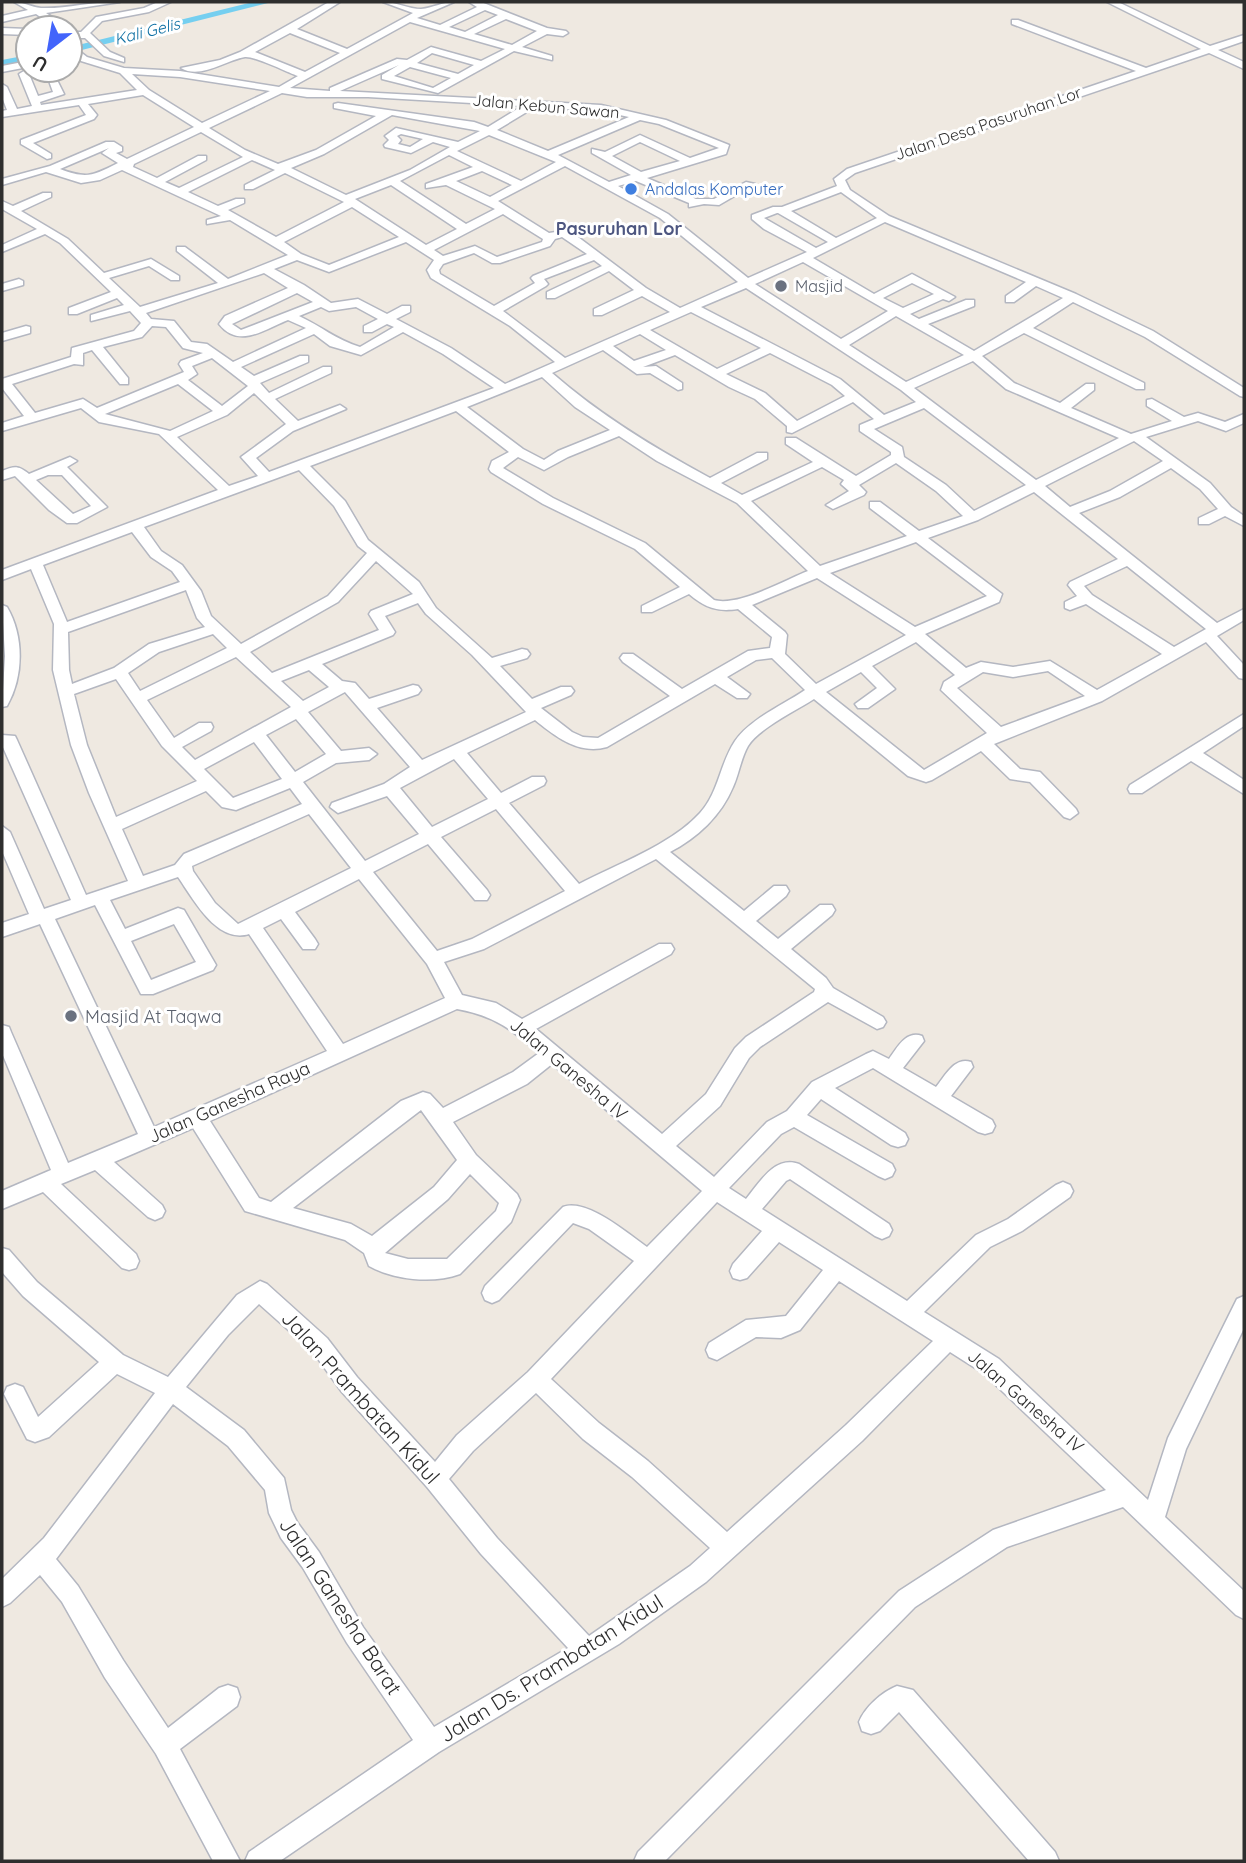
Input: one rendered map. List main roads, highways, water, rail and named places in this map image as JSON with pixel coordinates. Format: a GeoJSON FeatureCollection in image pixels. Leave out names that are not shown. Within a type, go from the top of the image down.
{"type":"FeatureCollection","features":[{"type":"Feature","properties":{"kind":"waterway","name":"Kali Gelis"},"geometry":{"type":"LineString","coordinates":[[84,47],[266,2]]}},
{"type":"Feature","properties":{"kind":"waterway","name":"Kali Gelis"},"geometry":{"type":"LineString","coordinates":[[2,63],[14,61]]}},
{"type":"Feature","properties":{"kind":"place","name":"Andalas Komputer"},"geometry":{"type":"Point","coordinates":[631,189]}},
{"type":"Feature","properties":{"kind":"place","name":"Masjid"},"geometry":{"type":"Point","coordinates":[781,286]}},
{"type":"Feature","properties":{"kind":"place","name":"Masjid At Taqwa"},"geometry":{"type":"Point","coordinates":[71,1016]}},
{"type":"Feature","properties":{"kind":"district","name":"Pasuruhan Lor"},"geometry":{"type":"Point","coordinates":[619,228]}}]}
